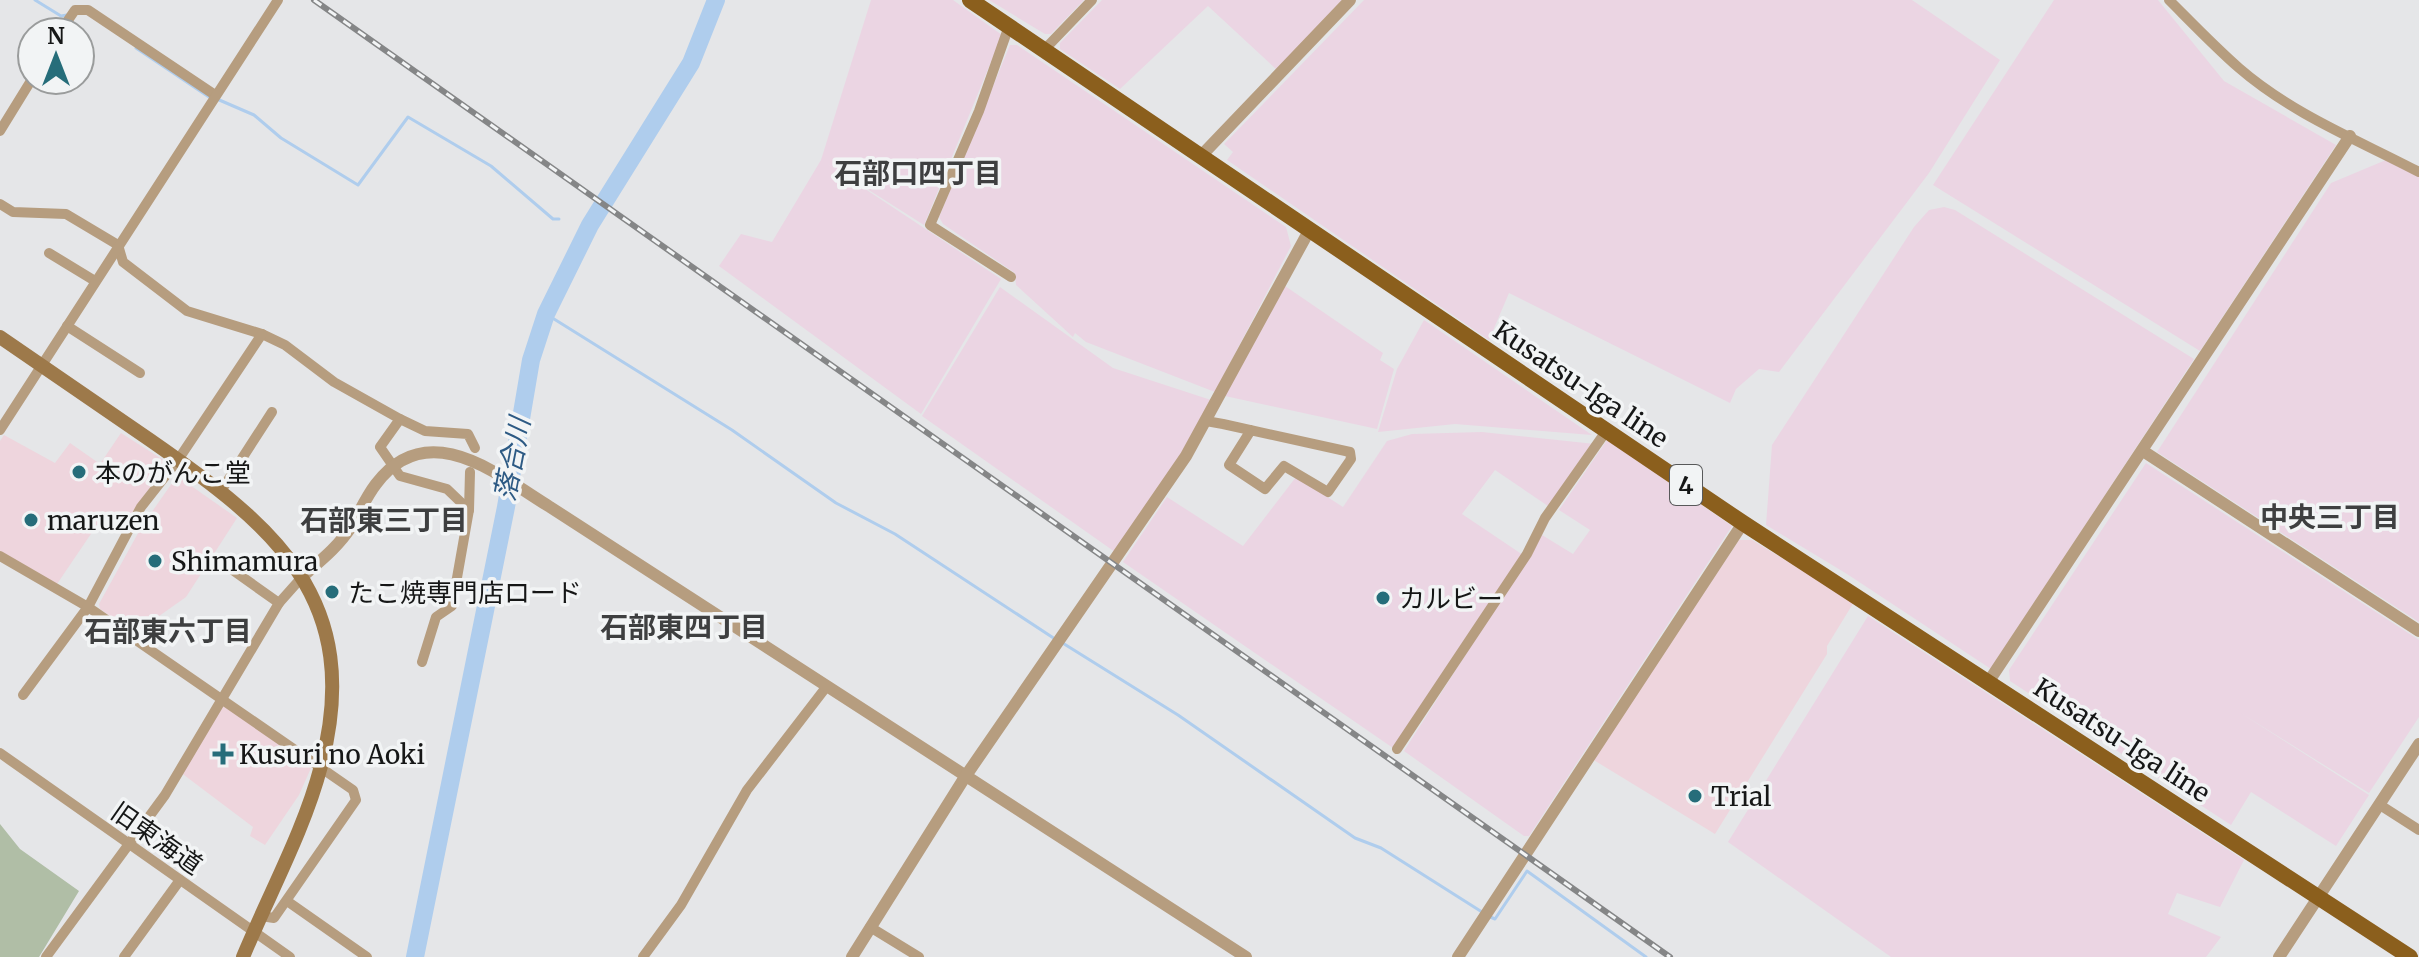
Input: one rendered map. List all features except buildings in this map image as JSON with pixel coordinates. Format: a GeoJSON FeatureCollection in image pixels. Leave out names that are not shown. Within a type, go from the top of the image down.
{"type":"FeatureCollection","features":[{"type":"Feature","properties":{"kind":"main road","name":"Kusatsu-Iga line"},"geometry":{"type":"LineString","coordinates":[[970,0],[1743,523],[2410,957]]}},
{"type":"Feature","properties":{"kind":"main road"},"geometry":{"type":"LineString","coordinates":[[0,337],[245,509],[303,576],[325,627],[333,698],[321,766],[243,957]]}},
{"type":"Feature","properties":{"kind":"street"},"geometry":{"type":"LineString","coordinates":[[0,430],[278,0]]}},
{"type":"Feature","properties":{"kind":"street"},"geometry":{"type":"LineString","coordinates":[[1044,50],[1092,0]]}},
{"type":"Feature","properties":{"kind":"street"},"geometry":{"type":"LineString","coordinates":[[1201,156],[1350,0]]}},
{"type":"Feature","properties":{"kind":"street"},"geometry":{"type":"LineString","coordinates":[[2169,0],[2240,69],[2324,125],[2419,172]]}},
{"type":"Feature","properties":{"kind":"street"},"geometry":{"type":"LineString","coordinates":[[71,16],[75,10],[88,10],[215,95]]}},
{"type":"Feature","properties":{"kind":"street"},"geometry":{"type":"LineString","coordinates":[[1009,26],[979,111],[930,225],[1011,277]]}},
{"type":"Feature","properties":{"kind":"street"},"geometry":{"type":"LineString","coordinates":[[0,131],[22,96]]}},
{"type":"Feature","properties":{"kind":"street"},"geometry":{"type":"LineString","coordinates":[[1989,681],[2350,136]]}},
{"type":"Feature","properties":{"kind":"street"},"geometry":{"type":"LineString","coordinates":[[0,204],[13,212],[66,214],[118,245],[123,262],[187,311],[262,334],[306,359],[334,382],[400,419],[425,431],[468,434],[475,448]]}},
{"type":"Feature","properties":{"kind":"street"},"geometry":{"type":"LineString","coordinates":[[852,957],[965,777],[1113,564],[1206,421],[1310,229]]}},
{"type":"Feature","properties":{"kind":"street"},"geometry":{"type":"LineString","coordinates":[[49,253],[95,281]]}},
{"type":"Feature","properties":{"kind":"street"},"geometry":{"type":"LineString","coordinates":[[67,326],[140,373]]}},
{"type":"Feature","properties":{"kind":"street"},"geometry":{"type":"LineString","coordinates":[[23,695],[88,607],[141,507],[178,460],[262,334]]}},
{"type":"Feature","properties":{"kind":"street"},"geometry":{"type":"LineString","coordinates":[[221,491],[272,412]]}},
{"type":"Feature","properties":{"kind":"street"},"geometry":{"type":"LineString","coordinates":[[400,419],[380,447],[394,467],[408,479],[447,489],[469,510]]}},
{"type":"Feature","properties":{"kind":"street"},"geometry":{"type":"LineString","coordinates":[[1206,421],[1251,430],[1350,452],[1351,459],[1328,492],[1284,466],[1265,489],[1229,465],[1251,430]]}},
{"type":"Feature","properties":{"kind":"street"},"geometry":{"type":"LineString","coordinates":[[1397,749],[1527,554],[1545,518],[1607,430]]}},
{"type":"Feature","properties":{"kind":"street"},"geometry":{"type":"LineString","coordinates":[[2143,451],[2419,631]]}},
{"type":"Feature","properties":{"kind":"street"},"geometry":{"type":"LineString","coordinates":[[46,957],[165,795],[220,697],[279,603],[333,549],[375,485],[394,467],[426,452],[451,453],[497,475],[1246,957]]}},
{"type":"Feature","properties":{"kind":"street"},"geometry":{"type":"LineString","coordinates":[[422,662],[436,617],[452,606],[469,510],[470,472]]}},
{"type":"Feature","properties":{"kind":"street"},"geometry":{"type":"LineString","coordinates":[[1458,957],[1743,523]]}},
{"type":"Feature","properties":{"kind":"street"},"geometry":{"type":"LineString","coordinates":[[0,556],[88,607],[353,790],[356,800],[287,901],[274,918],[258,922]]}},
{"type":"Feature","properties":{"kind":"street"},"geometry":{"type":"LineString","coordinates":[[217,559],[279,603]]}},
{"type":"Feature","properties":{"kind":"street"},"geometry":{"type":"LineString","coordinates":[[643,957],[681,905],[747,790],[827,686]]}},
{"type":"Feature","properties":{"kind":"street"},"geometry":{"type":"LineString","coordinates":[[2279,957],[2419,744]]}},
{"type":"Feature","properties":{"kind":"street","name":"旧東海道"},"geometry":{"type":"LineString","coordinates":[[0,753],[180,880],[258,922],[290,957]]}},
{"type":"Feature","properties":{"kind":"street"},"geometry":{"type":"LineString","coordinates":[[2380,805],[2419,830]]}},
{"type":"Feature","properties":{"kind":"street"},"geometry":{"type":"LineString","coordinates":[[124,957],[180,880]]}},
{"type":"Feature","properties":{"kind":"street"},"geometry":{"type":"LineString","coordinates":[[287,901],[367,957]]}},
{"type":"Feature","properties":{"kind":"street"},"geometry":{"type":"LineString","coordinates":[[870,927],[919,957]]}},
{"type":"Feature","properties":{"kind":"shaded area"},"geometry":{"type":"Polygon","coordinates":[[[871,0],[953,0],[1002,35],[924,225],[826,163],[1001,279],[921,414],[719,266],[741,234],[772,242],[821,160],[871,0]]]}},
{"type":"Feature","properties":{"kind":"shaded area"},"geometry":{"type":"Polygon","coordinates":[[[989,0],[1084,0],[1051,34],[1045,34],[989,0]]]}},
{"type":"Feature","properties":{"kind":"shaded area"},"geometry":{"type":"Polygon","coordinates":[[[1102,0],[1342,0],[1277,70],[1208,6],[1120,89],[1060,49],[1060,43],[1102,0]]]}},
{"type":"Feature","properties":{"kind":"shaded area"},"geometry":{"type":"Polygon","coordinates":[[[1364,0],[1912,0],[2000,60],[1929,173],[1779,372],[1759,369],[1736,389],[1730,403],[1509,293],[1489,340],[1227,160],[1233,152],[1224,144],[1364,0]]]}},
{"type":"Feature","properties":{"kind":"shaded area"},"geometry":{"type":"Polygon","coordinates":[[[2054,0],[2158,0],[2224,81],[2336,145],[2200,351],[1933,185],[2054,0]]]}},
{"type":"Feature","properties":{"kind":"shaded area"},"geometry":{"type":"Polygon","coordinates":[[[1010,45],[1017,45],[1286,227],[1291,246],[1215,392],[1086,342],[1075,333],[1073,337],[1016,285],[1015,273],[943,224],[939,217],[1010,45]]]}},
{"type":"Feature","properties":{"kind":"shaded area"},"geometry":{"type":"Polygon","coordinates":[[[2386,160],[2419,176],[2419,622],[2157,452],[2331,183],[2386,160]]]}},
{"type":"Feature","properties":{"kind":"shaded area"},"geometry":{"type":"Polygon","coordinates":[[[1944,207],[1955,210],[2194,359],[1991,669],[1766,525],[1772,445],[1914,227],[1929,210],[1944,207]]]}},
{"type":"Feature","properties":{"kind":"shaded area"},"geometry":{"type":"Polygon","coordinates":[[[1285,286],[1383,353],[1380,360],[1394,369],[1377,429],[1225,396],[1285,286]]]}},
{"type":"Feature","properties":{"kind":"shaded area"},"geometry":{"type":"Polygon","coordinates":[[[1000,287],[1113,368],[1211,400],[1175,464],[1115,552],[922,416],[1000,287]]]}},
{"type":"Feature","properties":{"kind":"shaded area"},"geometry":{"type":"Polygon","coordinates":[[[1424,320],[1592,435],[1455,424],[1378,432],[1397,369],[1424,320]]]}},
{"type":"Feature","properties":{"kind":"shaded area"},"geometry":{"type":"Polygon","coordinates":[[[1482,432],[1595,444],[1548,506],[1495,470],[1462,514],[1523,555],[1393,748],[1123,562],[1167,497],[1243,546],[1296,477],[1343,507],[1387,441],[1412,434],[1482,432]]]}},
{"type":"Feature","properties":{"kind":"shaded area"},"geometry":{"type":"Polygon","coordinates":[[[121,433],[168,463],[138,504],[124,533],[99,522],[57,584],[0,551],[0,441],[4,435],[55,463],[70,443],[100,464],[121,433]]]}},
{"type":"Feature","properties":{"kind":"shaded area"},"geometry":{"type":"Polygon","coordinates":[[[1607,440],[1732,526],[1529,836],[1524,836],[1404,751],[1542,535],[1573,554],[1590,530],[1559,510],[1607,440]]]}},
{"type":"Feature","properties":{"kind":"shaded area"},"geometry":{"type":"Polygon","coordinates":[[[2146,463],[2419,640],[2419,717],[2369,793],[2239,712],[2369,795],[2336,846],[2251,792],[2231,825],[2010,681],[2009,670],[2146,463]]]}},
{"type":"Feature","properties":{"kind":"shaded area"},"geometry":{"type":"Polygon","coordinates":[[[177,476],[237,518],[186,597],[135,633],[100,609],[99,604],[142,526],[177,476]]]}},
{"type":"Feature","properties":{"kind":"shaded area"},"geometry":{"type":"Polygon","coordinates":[[[1739,540],[1752,540],[1854,602],[1827,646],[1827,654],[1715,834],[1592,759],[1739,540]]]}},
{"type":"Feature","properties":{"kind":"shaded area"},"geometry":{"type":"Polygon","coordinates":[[[1868,616],[2244,860],[2220,907],[2177,893],[2168,914],[2221,937],[2206,957],[1891,957],[1728,842],[1868,616]]]}},
{"type":"Feature","properties":{"kind":"shaded area"},"geometry":{"type":"Polygon","coordinates":[[[222,701],[307,761],[311,768],[299,795],[265,845],[250,836],[253,827],[180,772],[222,701]]]}},
{"type":"Feature","properties":{"kind":"green space"},"geometry":{"type":"Polygon","coordinates":[[[0,824],[20,849],[79,891],[39,957],[0,957],[0,824]]]}},
{"type":"Feature","properties":{"kind":"waterway"},"geometry":{"type":"LineString","coordinates":[[35,0],[61,16],[67,15]]}},
{"type":"Feature","properties":{"kind":"waterway","name":"落合川"},"geometry":{"type":"LineString","coordinates":[[415,957],[506,507],[531,360],[546,314],[590,225],[691,63],[716,0]]}},
{"type":"Feature","properties":{"kind":"waterway"},"geometry":{"type":"LineString","coordinates":[[136,48],[209,97]]}},
{"type":"Feature","properties":{"kind":"waterway"},"geometry":{"type":"LineString","coordinates":[[217,99],[254,115],[281,138],[358,185],[408,117],[491,166],[553,219],[559,219]]}},
{"type":"Feature","properties":{"kind":"waterway"},"geometry":{"type":"LineString","coordinates":[[546,314],[732,430],[836,503],[895,534],[1055,639]]}},
{"type":"Feature","properties":{"kind":"waterway"},"geometry":{"type":"LineString","coordinates":[[1061,642],[1178,715],[1355,838],[1381,848],[1482,912]]}},
{"type":"Feature","properties":{"kind":"waterway"},"geometry":{"type":"LineString","coordinates":[[1488,916],[1495,919],[1527,871],[1646,957]]}},
{"type":"Feature","properties":{"kind":"railway"},"geometry":{"type":"LineString","coordinates":[[314,0],[1670,957]]}},
{"type":"Feature","properties":{"kind":"place","name":"本のがんこ堂"},"geometry":{"type":"Point","coordinates":[79,472]}},
{"type":"Feature","properties":{"kind":"place","name":"maruzen"},"geometry":{"type":"Point","coordinates":[31,520]}},
{"type":"Feature","properties":{"kind":"place","name":"Shimamura"},"geometry":{"type":"Point","coordinates":[155,561]}},
{"type":"Feature","properties":{"kind":"place","name":"たこ焼専門店ロード"},"geometry":{"type":"Point","coordinates":[332,592]}},
{"type":"Feature","properties":{"kind":"place","name":"カルビー"},"geometry":{"type":"Point","coordinates":[1383,598]}},
{"type":"Feature","properties":{"kind":"place","name":"Kusuri no Aoki"},"geometry":{"type":"Point","coordinates":[223,754]}},
{"type":"Feature","properties":{"kind":"place","name":"Trial"},"geometry":{"type":"Point","coordinates":[1695,796]}},
{"type":"Feature","properties":{"kind":"district","name":"石部口四丁目"},"geometry":{"type":"Point","coordinates":[918,173]}},
{"type":"Feature","properties":{"kind":"district","name":"中央三丁目"},"geometry":{"type":"Point","coordinates":[2330,517]}},
{"type":"Feature","properties":{"kind":"district","name":"石部東三丁目"},"geometry":{"type":"Point","coordinates":[384,520]}},
{"type":"Feature","properties":{"kind":"district","name":"石部東四丁目"},"geometry":{"type":"Point","coordinates":[684,627]}},
{"type":"Feature","properties":{"kind":"district","name":"石部東六丁目"},"geometry":{"type":"Point","coordinates":[168,631]}}]}
